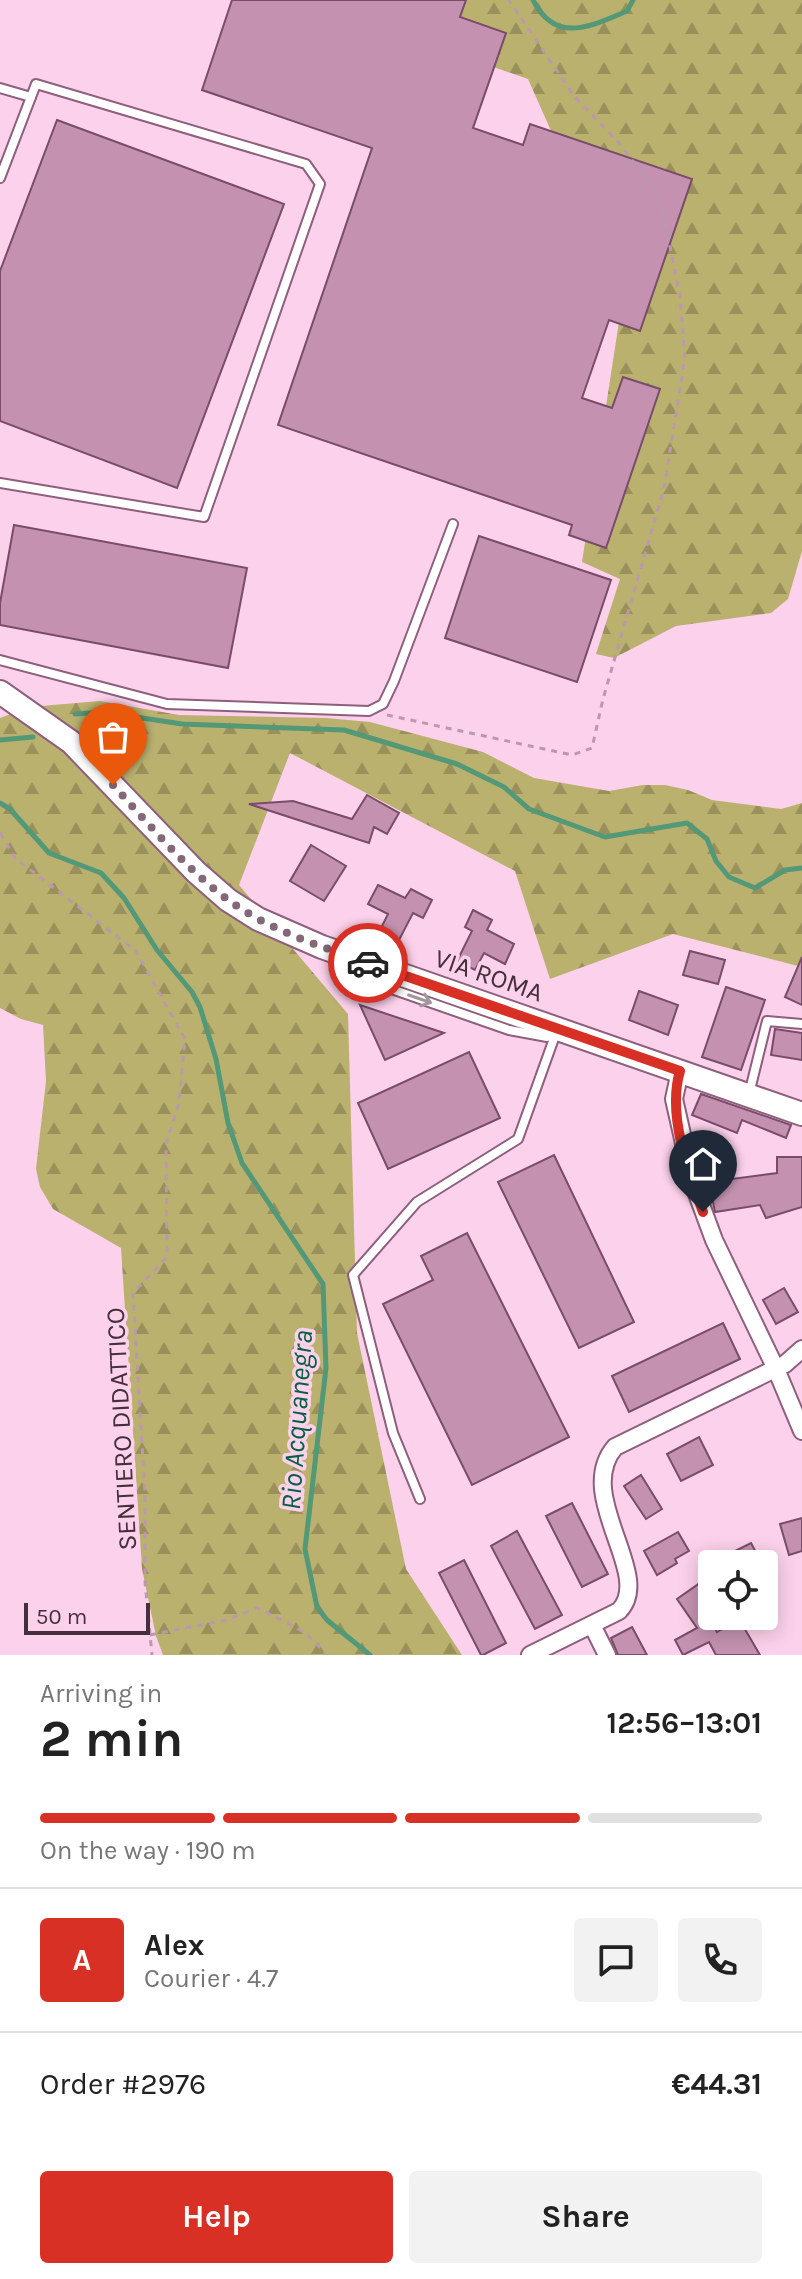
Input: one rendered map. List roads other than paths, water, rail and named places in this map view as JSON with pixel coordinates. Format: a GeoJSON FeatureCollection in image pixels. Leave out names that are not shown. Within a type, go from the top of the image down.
{"type":"FeatureCollection","features":[{"type":"Feature","properties":{"kind":"street","name":"VIA ROMA"},"geometry":{"type":"LineString","coordinates":[[0,692],[71,742],[196,872],[228,900],[258,919],[336,952],[802,1114]]}},
{"type":"Feature","properties":{"kind":"street"},"geometry":{"type":"LineString","coordinates":[[680,1071],[674,1099],[693,1183],[714,1240],[802,1431]]}},
{"type":"Feature","properties":{"kind":"street"},"geometry":{"type":"LineString","coordinates":[[530,1655],[619,1611],[626,1604],[630,1585],[602,1490],[602,1478],[609,1455],[615,1447],[776,1369],[802,1349]]}},
{"type":"Feature","properties":{"kind":"street"},"geometry":{"type":"LineString","coordinates":[[592,1625],[607,1655]]}},
{"type":"Feature","properties":{"kind":"lane"},"geometry":{"type":"LineString","coordinates":[[0,178],[36,84],[306,164],[320,184],[204,517],[0,483]]}},
{"type":"Feature","properties":{"kind":"lane"},"geometry":{"type":"LineString","coordinates":[[0,88],[31,97]]}},
{"type":"Feature","properties":{"kind":"lane"},"geometry":{"type":"LineString","coordinates":[[0,660],[167,704],[369,711],[383,704],[394,681],[453,524]]}},
{"type":"Feature","properties":{"kind":"lane"},"geometry":{"type":"LineString","coordinates":[[749,1095],[767,1021],[802,1024]]}},
{"type":"Feature","properties":{"kind":"lane"},"geometry":{"type":"LineString","coordinates":[[420,1499],[393,1433],[353,1275],[417,1202],[518,1139],[557,1029]]}},
{"type":"Feature","properties":{"kind":"waterway"},"geometry":{"type":"LineString","coordinates":[[533,0],[552,23],[575,28],[627,11],[633,0]]}},
{"type":"Feature","properties":{"kind":"waterway","name":"Rio Acquanegra"},"geometry":{"type":"LineString","coordinates":[[75,714],[103,712],[182,724],[344,730],[457,764],[504,787],[529,809],[605,837],[687,823],[707,839],[716,861],[729,877],[755,888],[785,870],[802,868]]}},
{"type":"Feature","properties":{"kind":"waterway","name":"Rio Acquanegra"},"geometry":{"type":"LineString","coordinates":[[0,740],[33,737]]}},
{"type":"Feature","properties":{"kind":"waterway","name":"Rio Acquanegra"},"geometry":{"type":"LineString","coordinates":[[0,803],[10,809],[49,853],[101,873],[124,898],[157,950],[192,992],[200,1007],[216,1059],[228,1123],[242,1163],[323,1284],[326,1368],[305,1549],[317,1607],[327,1620],[370,1655]]}}]}
